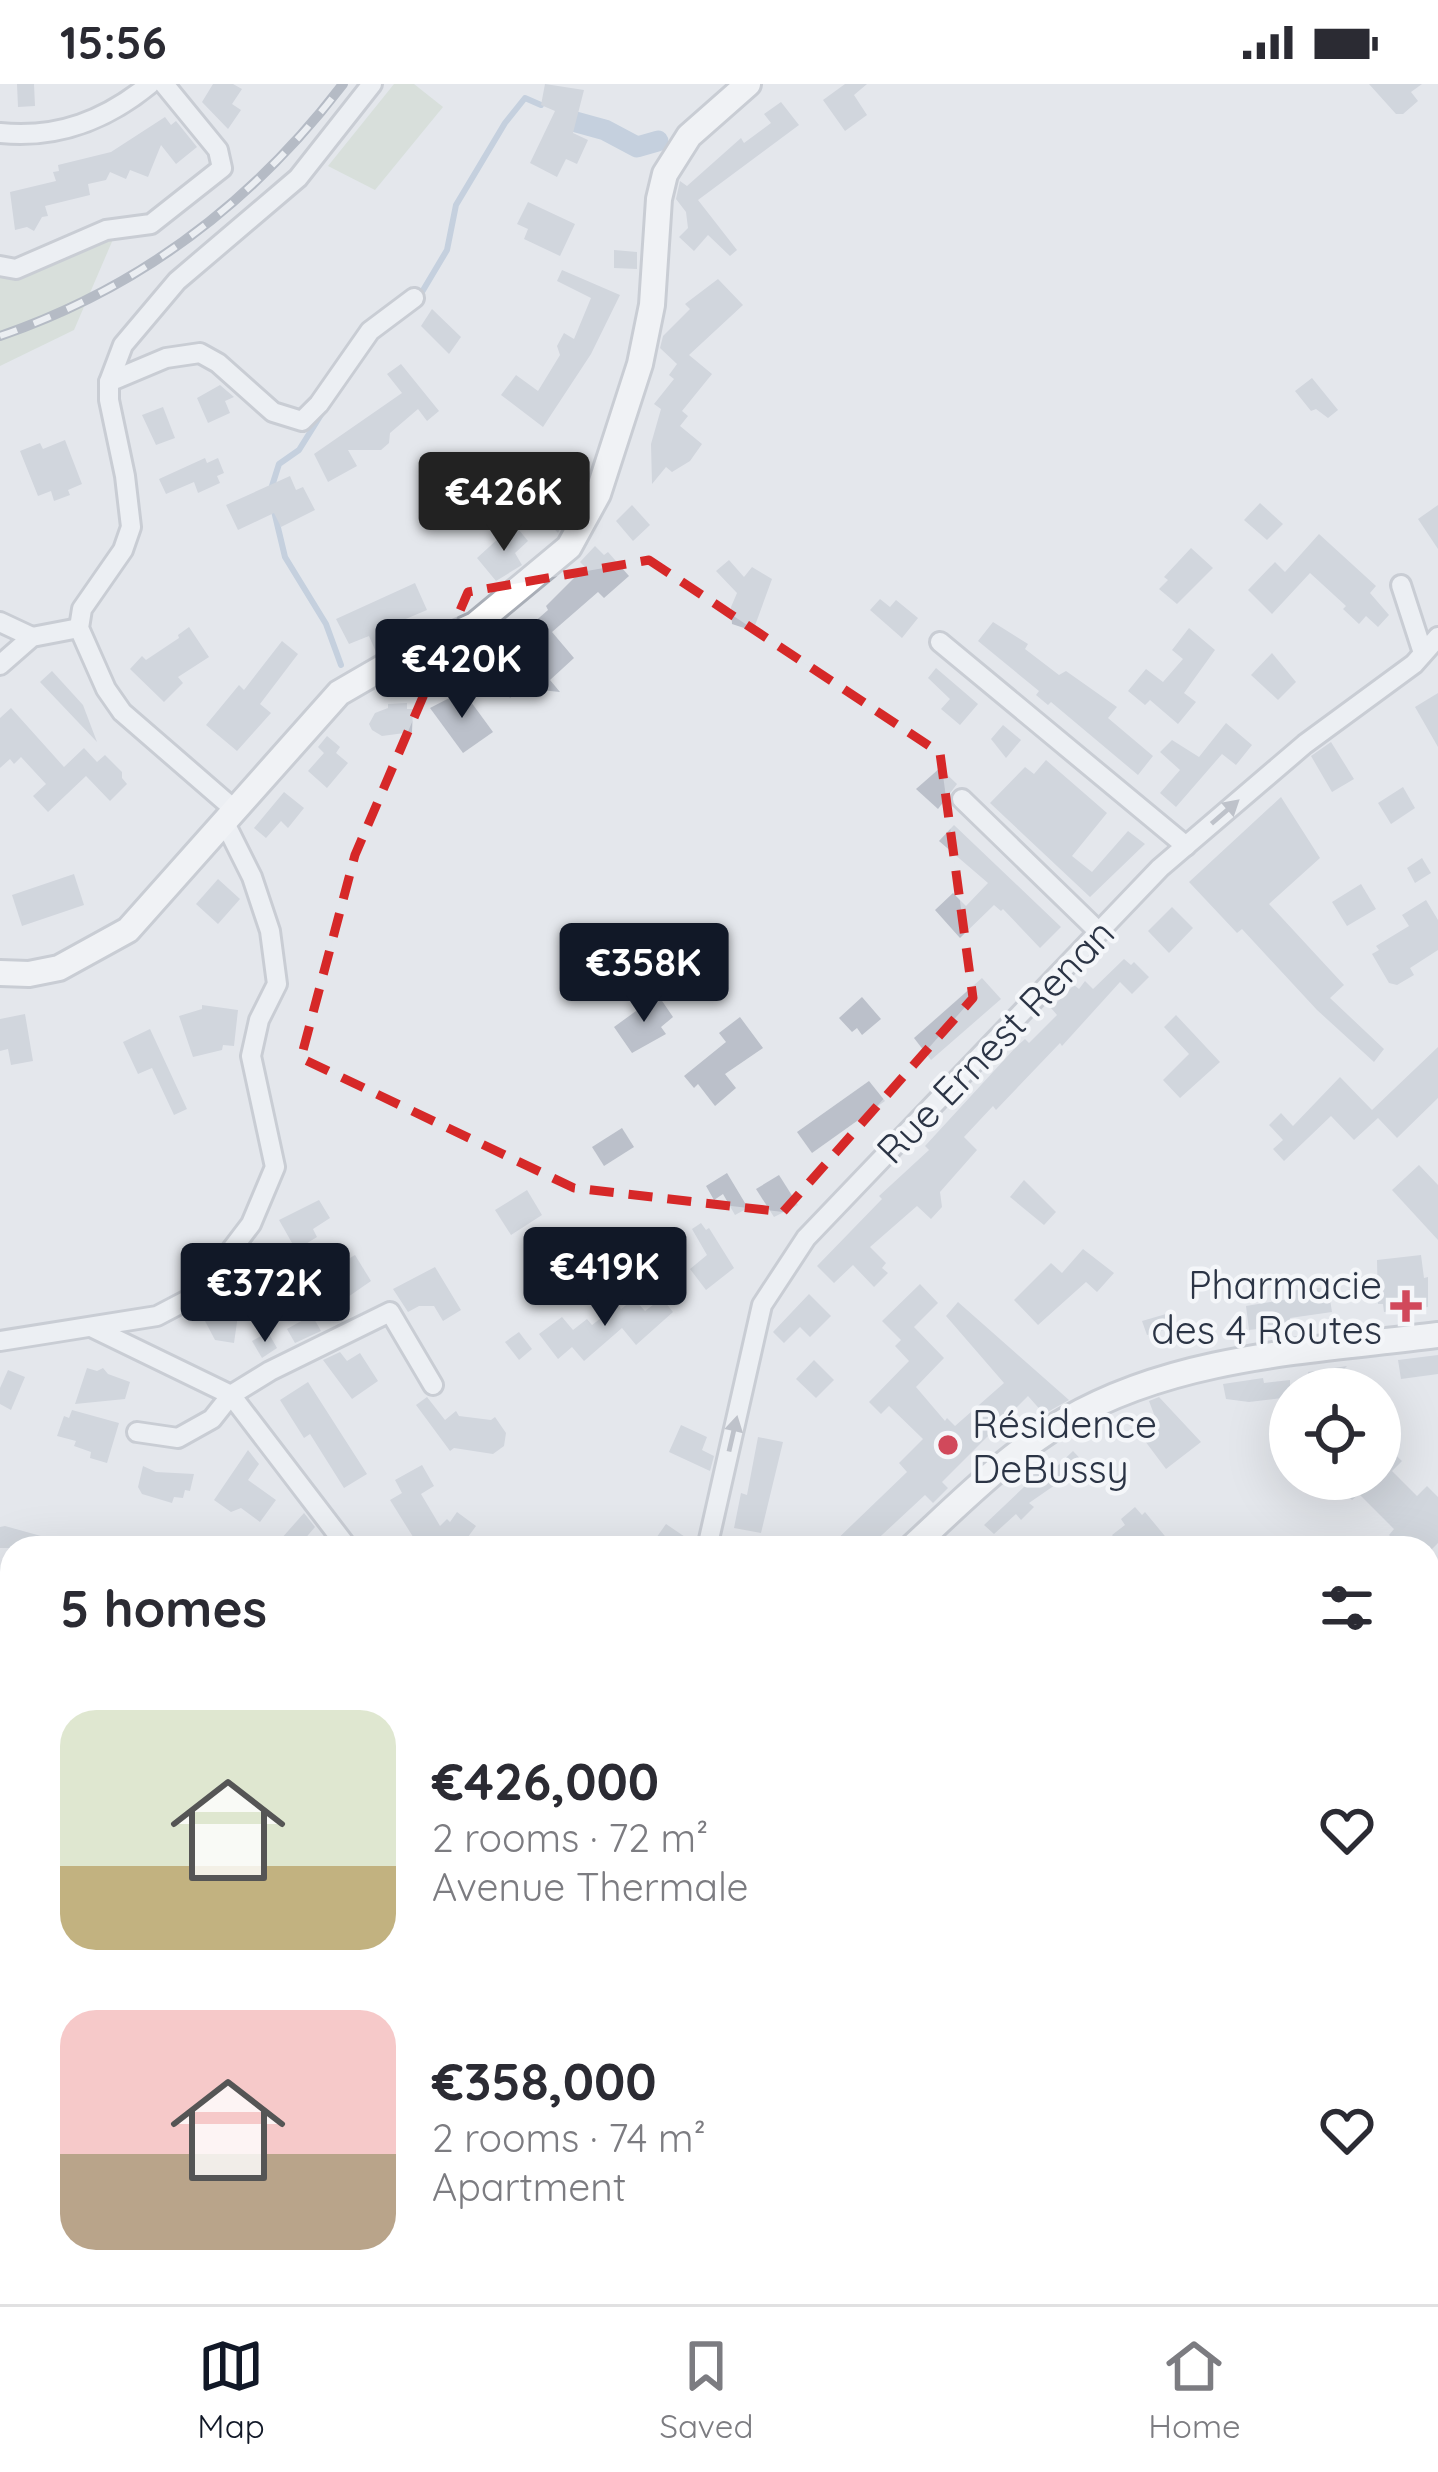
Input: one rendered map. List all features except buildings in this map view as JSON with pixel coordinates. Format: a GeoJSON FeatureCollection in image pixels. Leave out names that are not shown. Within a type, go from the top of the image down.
{"type":"FeatureCollection","features":[{"type":"Feature","properties":{"kind":"main road"},"geometry":{"type":"LineString","coordinates":[[0,973],[59,968],[128,931],[339,693],[475,625],[539,575],[580,532],[598,494],[643,350],[665,174],[689,136],[748,84]]}},
{"type":"Feature","properties":{"kind":"main road"},"geometry":{"type":"LineString","coordinates":[[924,1536],[1012,1457],[1062,1422],[1117,1395],[1214,1365],[1438,1335]]}},
{"type":"Feature","properties":{"kind":"street"},"geometry":{"type":"LineString","coordinates":[[0,133],[31,135],[71,129],[116,108],[150,84]]}},
{"type":"Feature","properties":{"kind":"street"},"geometry":{"type":"LineString","coordinates":[[0,266],[16,269],[106,230],[151,224],[222,169],[218,150],[164,84]]}},
{"type":"Feature","properties":{"kind":"street"},"geometry":{"type":"LineString","coordinates":[[0,1341],[157,1316],[197,1295],[251,1224],[275,1167],[250,1056],[259,1020],[277,984],[270,932],[230,816],[122,712],[106,689],[79,628],[82,609],[123,550],[131,527],[109,382],[123,345],[160,298],[298,178],[371,84]]}},
{"type":"Feature","properties":{"kind":"street"},"geometry":{"type":"LineString","coordinates":[[109,382],[166,358],[200,353],[273,412],[302,421],[370,331],[414,298]]}},
{"type":"Feature","properties":{"kind":"street"},"geometry":{"type":"LineString","coordinates":[[1401,585],[1423,653]]}},
{"type":"Feature","properties":{"kind":"street"},"geometry":{"type":"LineString","coordinates":[[0,622],[32,637]]}},
{"type":"Feature","properties":{"kind":"street"},"geometry":{"type":"LineString","coordinates":[[0,664],[32,637],[79,628]]}},
{"type":"Feature","properties":{"kind":"street","name":"Rue Ernest Renan"},"geometry":{"type":"LineString","coordinates":[[710,1536],[762,1305],[806,1238],[1186,846],[1438,637]]}},
{"type":"Feature","properties":{"kind":"street"},"geometry":{"type":"LineString","coordinates":[[940,642],[1186,846]]}},
{"type":"Feature","properties":{"kind":"street"},"geometry":{"type":"LineString","coordinates":[[962,800],[1099,932]]}},
{"type":"Feature","properties":{"kind":"street"},"geometry":{"type":"LineString","coordinates":[[137,1432],[178,1438],[212,1419],[231,1395],[270,1371],[390,1312],[433,1385]]}},
{"type":"Feature","properties":{"kind":"street"},"geometry":{"type":"LineString","coordinates":[[93,1328],[231,1395],[339,1536]]}},
{"type":"Feature","properties":{"kind":"highlighted area"},"geometry":{"type":"Polygon","coordinates":[[[649,560],[940,753],[973,998],[783,1212],[574,1188],[301,1058],[355,855],[468,592],[649,560]]]}},
{"type":"Feature","properties":{"kind":"green space"},"geometry":{"type":"Polygon","coordinates":[[[394,84],[414,84],[443,107],[375,190],[328,166],[394,84]]]}},
{"type":"Feature","properties":{"kind":"green space"},"geometry":{"type":"Polygon","coordinates":[[[114,237],[74,330],[0,366],[0,271],[114,237]]]}},
{"type":"Feature","properties":{"kind":"waterway"},"geometry":{"type":"LineString","coordinates":[[419,297],[447,250],[456,205],[505,123],[525,98],[541,105]]}},
{"type":"Feature","properties":{"kind":"waterway"},"geometry":{"type":"LineString","coordinates":[[576,122],[637,147],[658,141]]}},
{"type":"Feature","properties":{"kind":"waterway"},"geometry":{"type":"LineString","coordinates":[[272,486],[279,464],[299,450],[324,410]]}},
{"type":"Feature","properties":{"kind":"waterway"},"geometry":{"type":"LineString","coordinates":[[274,511],[285,557],[326,624],[341,665]]}},
{"type":"Feature","properties":{"kind":"railway"},"geometry":{"type":"LineString","coordinates":[[0,336],[100,293],[191,236],[272,166],[343,84]]}},
{"type":"Feature","properties":{"kind":"place","name":"Pharmacie des 4 Routes"},"geometry":{"type":"Point","coordinates":[1406,1306]}},
{"type":"Feature","properties":{"kind":"place","name":"Résidence DeBussy"},"geometry":{"type":"Point","coordinates":[948,1445]}}]}
